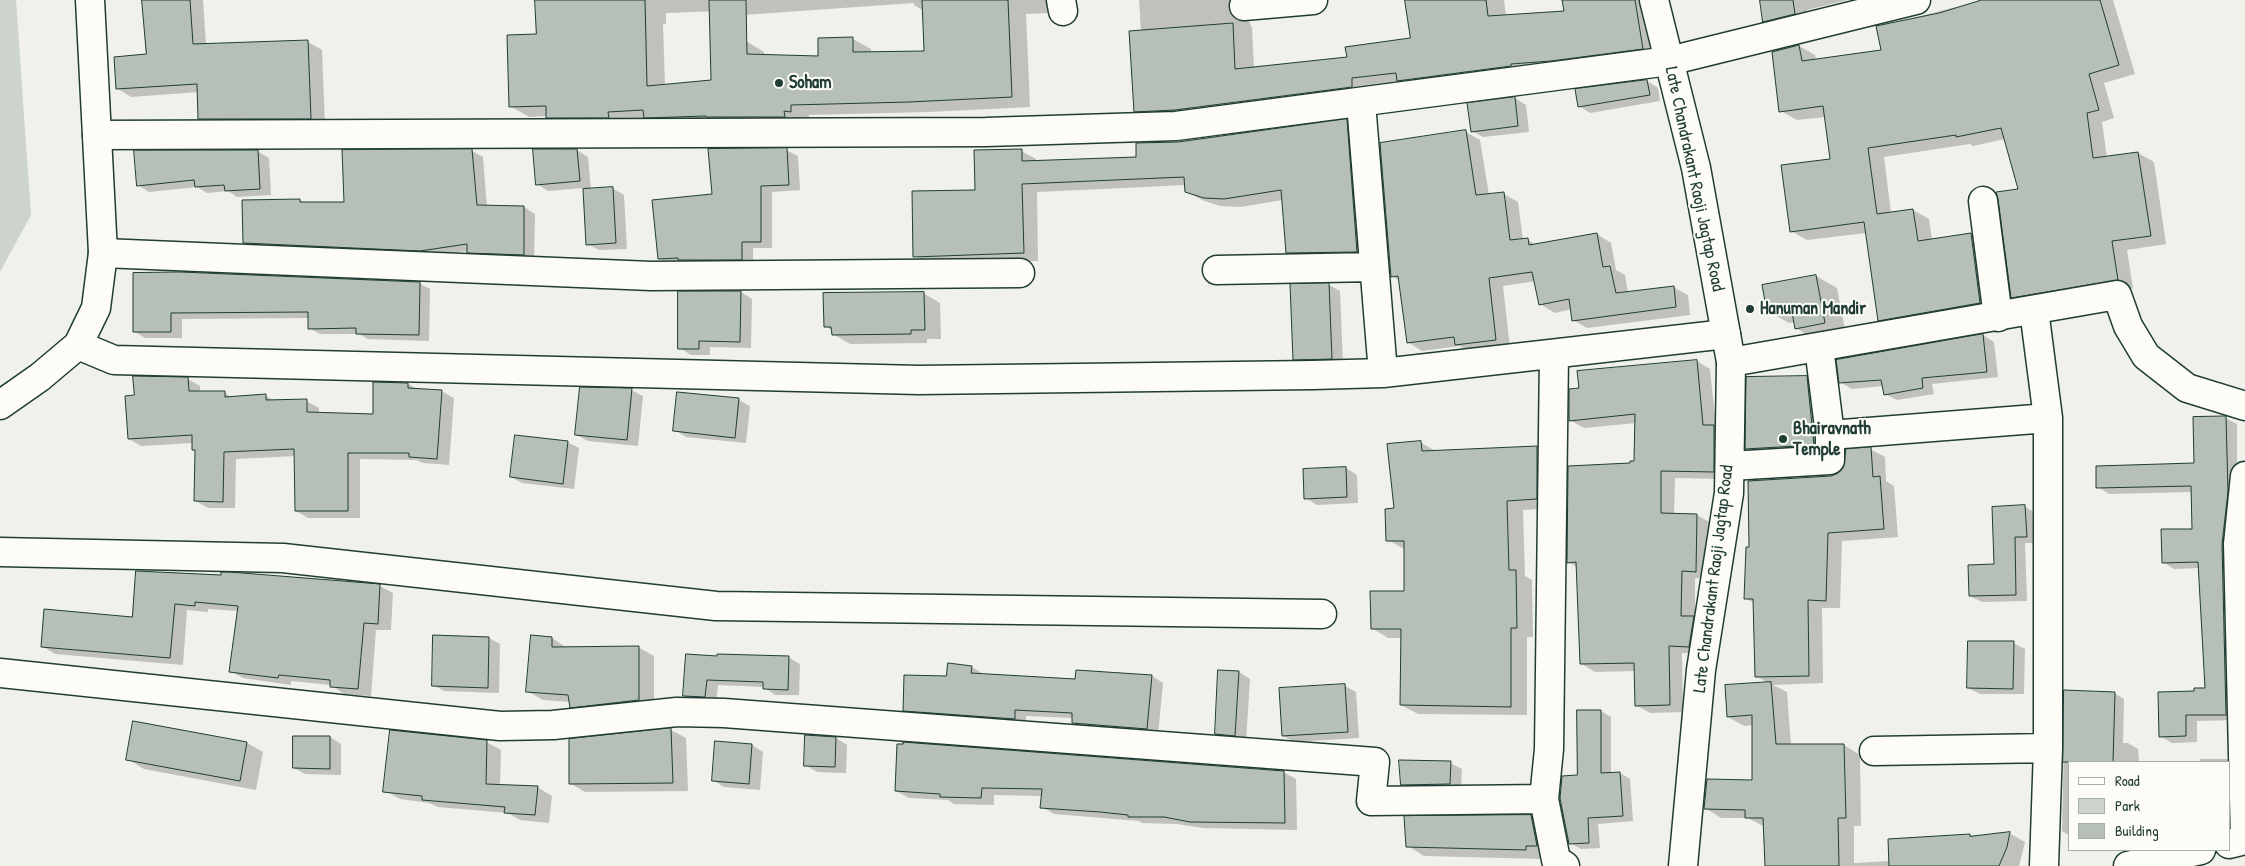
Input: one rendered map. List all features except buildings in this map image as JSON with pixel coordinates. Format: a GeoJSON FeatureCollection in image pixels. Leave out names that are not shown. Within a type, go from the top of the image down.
{"type":"FeatureCollection","features":[{"type":"Feature","properties":{"kind":"street"},"geometry":{"type":"LineString","coordinates":[[0,405],[40,377],[78,345],[96,308],[103,254],[90,0]]}},
{"type":"Feature","properties":{"kind":"street"},"geometry":{"type":"LineString","coordinates":[[1244,6],[1313,0]]}},
{"type":"Feature","properties":{"kind":"street","name":"Late Chandrakant Raoji Jagtap Road"},"geometry":{"type":"LineString","coordinates":[[1654,0],[1696,168],[1731,362],[1729,493],[1701,670],[1683,866]]}},
{"type":"Feature","properties":{"kind":"street"},"geometry":{"type":"LineString","coordinates":[[97,135],[986,132],[1176,126],[1669,61],[1874,5],[1916,0]]}},
{"type":"Feature","properties":{"kind":"street"},"geometry":{"type":"LineString","coordinates":[[1361,103],[1383,373]]}},
{"type":"Feature","properties":{"kind":"street"},"geometry":{"type":"LineString","coordinates":[[1982,201],[1998,317]]}},
{"type":"Feature","properties":{"kind":"street"},"geometry":{"type":"LineString","coordinates":[[103,254],[651,276],[1020,273]]}},
{"type":"Feature","properties":{"kind":"street"},"geometry":{"type":"LineString","coordinates":[[1217,270],[1374,267]]}},
{"type":"Feature","properties":{"kind":"street"},"geometry":{"type":"LineString","coordinates":[[1731,362],[2117,295],[2128,326],[2146,356],[2187,388],[2245,406]]}},
{"type":"Feature","properties":{"kind":"street"},"geometry":{"type":"LineString","coordinates":[[2034,310],[2048,418],[2048,748],[2044,866]]}},
{"type":"Feature","properties":{"kind":"street"},"geometry":{"type":"LineString","coordinates":[[78,345],[114,360],[889,379],[1383,373],[1726,334]]}},
{"type":"Feature","properties":{"kind":"street"},"geometry":{"type":"LineString","coordinates":[[1730,466],[1830,460],[1830,435],[1818,347]]}},
{"type":"Feature","properties":{"kind":"street"},"geometry":{"type":"LineString","coordinates":[[1554,355],[1549,749],[1544,799],[1556,860],[1564,866]]}},
{"type":"Feature","properties":{"kind":"street"},"geometry":{"type":"LineString","coordinates":[[1830,435],[2048,418]]}},
{"type":"Feature","properties":{"kind":"street"},"geometry":{"type":"LineString","coordinates":[[2230,844],[2245,840],[2238,544],[2245,476]]}},
{"type":"Feature","properties":{"kind":"street"},"geometry":{"type":"LineString","coordinates":[[0,552],[283,558],[716,606],[1322,614]]}},
{"type":"Feature","properties":{"kind":"street"},"geometry":{"type":"LineString","coordinates":[[0,673],[500,726],[553,725],[678,712],[724,713],[1375,762],[1370,801],[1544,799]]}},
{"type":"Feature","properties":{"kind":"street"},"geometry":{"type":"LineString","coordinates":[[1874,751],[2048,748]]}},
{"type":"Feature","properties":{"kind":"street"},"geometry":{"type":"LineString","coordinates":[[2128,866],[2196,851]]}},
{"type":"Feature","properties":{"kind":"green space"},"geometry":{"type":"Polygon","coordinates":[[[0,0],[16,0],[31,215],[0,272],[0,0]]]}},
{"type":"Feature","properties":{"kind":"place","name":"Soham"},"geometry":{"type":"Point","coordinates":[779,83]}},
{"type":"Feature","properties":{"kind":"place","name":"Hanuman Mandir"},"geometry":{"type":"Point","coordinates":[1750,309]}},
{"type":"Feature","properties":{"kind":"place","name":"Bhairavnath Temple"},"geometry":{"type":"Point","coordinates":[1783,439]}}]}
